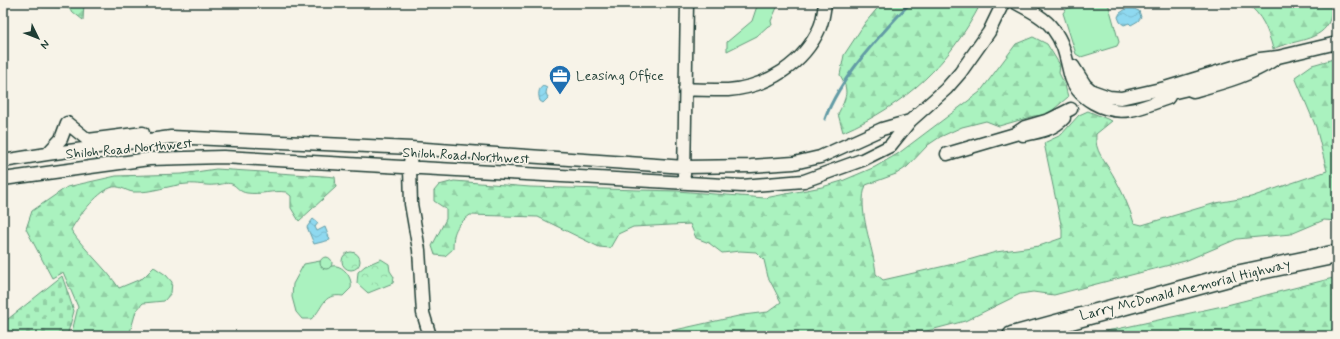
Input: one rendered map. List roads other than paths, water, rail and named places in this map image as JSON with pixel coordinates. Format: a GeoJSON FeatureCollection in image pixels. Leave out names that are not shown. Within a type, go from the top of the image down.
{"type":"FeatureCollection","features":[{"type":"Feature","properties":{"kind":"highway","name":"Larry McDonald Memorial Highway"},"geometry":{"type":"LineString","coordinates":[[1012,336],[1236,275],[1337,254]]}},
{"type":"Feature","properties":{"kind":"street"},"geometry":{"type":"LineString","coordinates":[[684,184],[687,3]]}},
{"type":"Feature","properties":{"kind":"street"},"geometry":{"type":"LineString","coordinates":[[685,90],[729,90],[761,83],[786,70],[812,41],[820,26],[825,3]]}},
{"type":"Feature","properties":{"kind":"street","name":"Shiloh Road Northwest"},"geometry":{"type":"LineString","coordinates":[[3,179],[149,159],[223,157],[684,184],[742,186],[804,181],[862,160],[890,146],[910,121],[941,93],[960,73],[989,32],[1003,3]]}},
{"type":"Feature","properties":{"kind":"street"},"geometry":{"type":"LineString","coordinates":[[1016,3],[1038,15],[1053,29],[1067,58],[1085,85],[1092,91],[1109,97],[1121,98],[1165,88],[1260,59],[1278,57],[1337,43]]}},
{"type":"Feature","properties":{"kind":"street"},"geometry":{"type":"LineString","coordinates":[[1067,58],[1070,75],[1075,88],[1084,97],[1105,108],[1118,111],[1131,110],[1168,98],[1171,93],[1188,89],[1192,91],[1262,68],[1278,57]]}},
{"type":"Feature","properties":{"kind":"street","name":"Shiloh Road Northwest"},"geometry":{"type":"LineString","coordinates":[[3,161],[172,137],[291,141],[411,148],[684,167],[794,163],[820,157],[882,129],[910,121]]}},
{"type":"Feature","properties":{"kind":"street"},"geometry":{"type":"LineString","coordinates":[[47,154],[60,139],[67,123],[88,140],[146,133],[157,139]]}},
{"type":"Feature","properties":{"kind":"street"},"geometry":{"type":"LineString","coordinates":[[947,154],[1015,134]]}},
{"type":"Feature","properties":{"kind":"street"},"geometry":{"type":"LineString","coordinates":[[411,148],[410,168],[412,204],[418,240],[412,250],[416,273],[422,282],[423,313],[430,336]]}},
{"type":"Feature","properties":{"kind":"water"},"geometry":{"type":"Polygon","coordinates":[[[1126,9],[1134,9],[1139,11],[1141,17],[1138,21],[1131,25],[1129,23],[1124,25],[1120,22],[1118,17],[1120,13],[1126,9]]]}},
{"type":"Feature","properties":{"kind":"water"},"geometry":{"type":"Polygon","coordinates":[[[543,86],[547,88],[546,93],[548,98],[543,103],[540,101],[539,90],[543,86]]]}},
{"type":"Feature","properties":{"kind":"water"},"geometry":{"type":"Polygon","coordinates":[[[313,219],[318,223],[315,227],[317,231],[325,227],[330,240],[314,244],[307,227],[313,219]]]}},
{"type":"Feature","properties":{"kind":"waterway"},"geometry":{"type":"LineString","coordinates":[[825,119],[831,104],[850,73],[874,43],[910,3]]}},
{"type":"Feature","properties":{"kind":"place","name":"Leasing Office"},"geometry":{"type":"Point","coordinates":[560,96]}}]}
